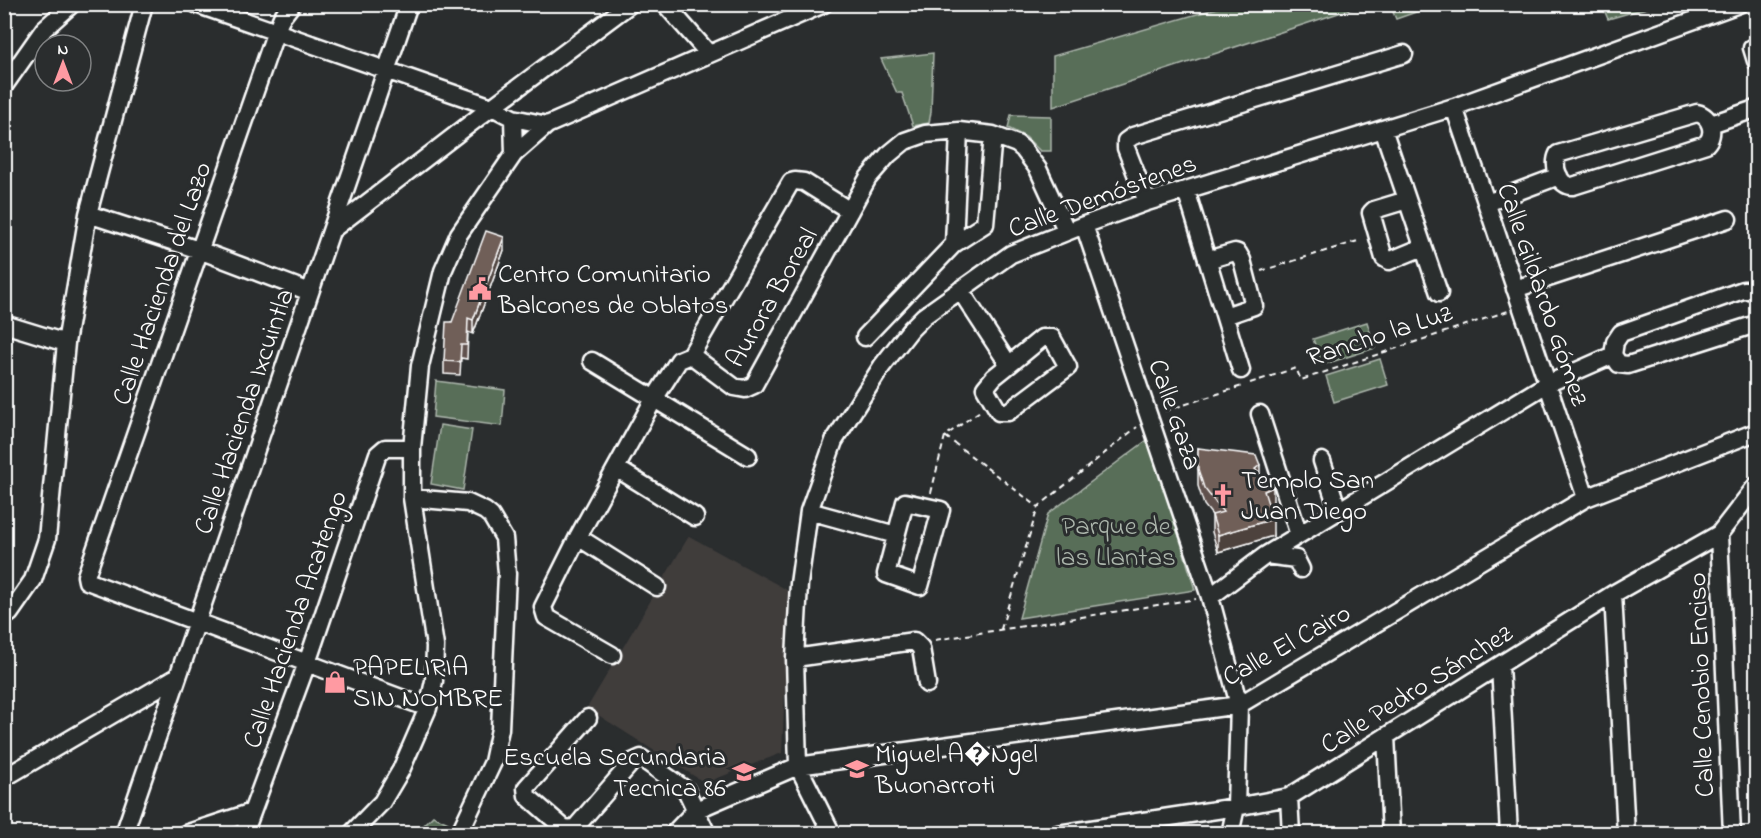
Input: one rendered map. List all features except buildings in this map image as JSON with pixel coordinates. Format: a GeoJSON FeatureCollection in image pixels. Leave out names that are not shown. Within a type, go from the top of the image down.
{"type":"FeatureCollection","features":[{"type":"Feature","properties":{"kind":"street"},"geometry":{"type":"LineString","coordinates":[[4,86],[44,29],[72,4]]}},
{"type":"Feature","properties":{"kind":"street"},"geometry":{"type":"LineString","coordinates":[[4,617],[10,613],[33,580],[47,539],[66,343],[88,214],[144,4]]}},
{"type":"Feature","properties":{"kind":"street"},"geometry":{"type":"LineString","coordinates":[[196,4],[492,107],[513,118],[547,125]]}},
{"type":"Feature","properties":{"kind":"street","name":"Calle Hacienda del Lazo"},"geometry":{"type":"LineString","coordinates":[[197,622],[87,581],[87,571],[276,31],[282,17],[292,4]]}},
{"type":"Feature","properties":{"kind":"street","name":"Calle Hacienda Ixcuintla"},"geometry":{"type":"LineString","coordinates":[[124,834],[409,4]]}},
{"type":"Feature","properties":{"kind":"street"},"geometry":{"type":"LineString","coordinates":[[332,230],[630,4]]}},
{"type":"Feature","properties":{"kind":"street"},"geometry":{"type":"LineString","coordinates":[[664,4],[710,54]]}},
{"type":"Feature","properties":{"kind":"street","name":"Calle Demóstenes"},"geometry":{"type":"LineString","coordinates":[[832,834],[798,766],[795,658],[799,584],[809,511],[834,441],[882,366],[924,316],[1011,254],[1084,225],[1147,202],[1454,107],[1739,4]]}},
{"type":"Feature","properties":{"kind":"street"},"geometry":{"type":"LineString","coordinates":[[351,834],[382,801],[401,770],[428,708],[435,672],[435,646],[412,498],[412,448],[420,366],[445,266],[459,234],[514,154],[547,125],[817,6]]}},
{"type":"Feature","properties":{"kind":"street"},"geometry":{"type":"LineString","coordinates":[[1147,202],[1126,148],[1126,141],[1133,136],[1404,54]]}},
{"type":"Feature","properties":{"kind":"street","name":"Calle Gildardo Gómez"},"geometry":{"type":"LineString","coordinates":[[1454,107],[1586,498]]}},
{"type":"Feature","properties":{"kind":"street"},"geometry":{"type":"LineString","coordinates":[[1711,124],[1755,109]]}},
{"type":"Feature","properties":{"kind":"street"},"geometry":{"type":"LineString","coordinates":[[1693,114],[1704,115],[1711,124],[1710,140],[1706,144],[1570,187],[1562,182],[1559,176],[1555,162],[1558,154],[1693,114]]}},
{"type":"Feature","properties":{"kind":"street"},"geometry":{"type":"LineString","coordinates":[[513,118],[514,154]]}},
{"type":"Feature","properties":{"kind":"street"},"geometry":{"type":"LineString","coordinates":[[1383,129],[1439,293]]}},
{"type":"Feature","properties":{"kind":"street"},"geometry":{"type":"LineString","coordinates":[[954,244],[959,131]]}},
{"type":"Feature","properties":{"kind":"street","name":"Aurora Boreal"},"geometry":{"type":"LineString","coordinates":[[612,655],[546,617],[542,611],[578,537],[654,399],[679,360],[691,355],[734,387],[745,389],[754,385],[868,178],[897,146],[925,134],[959,131],[993,135],[1017,144],[1029,157],[1049,190],[1066,232]]}},
{"type":"Feature","properties":{"kind":"street"},"geometry":{"type":"LineString","coordinates":[[865,337],[954,244],[982,227],[986,220],[993,135]]}},
{"type":"Feature","properties":{"kind":"street"},"geometry":{"type":"LineString","coordinates":[[1487,203],[1559,176]]}},
{"type":"Feature","properties":{"kind":"street"},"geometry":{"type":"LineString","coordinates":[[691,355],[791,182],[804,182],[850,211]]}},
{"type":"Feature","properties":{"kind":"street"},"geometry":{"type":"LineString","coordinates":[[1186,190],[1241,370]]}},
{"type":"Feature","properties":{"kind":"street"},"geometry":{"type":"LineString","coordinates":[[1407,200],[1372,211],[1377,235],[1386,261],[1423,247]]}},
{"type":"Feature","properties":{"kind":"street"},"geometry":{"type":"LineString","coordinates":[[88,214],[199,250],[310,292]]}},
{"type":"Feature","properties":{"kind":"street"},"geometry":{"type":"LineString","coordinates":[[1515,289],[1728,219]]}},
{"type":"Feature","properties":{"kind":"street","name":"Calle Gaza"},"geometry":{"type":"LineString","coordinates":[[1084,225],[1210,597],[1239,705],[1236,807],[1230,834]]}},
{"type":"Feature","properties":{"kind":"street"},"geometry":{"type":"LineString","coordinates":[[1208,260],[1231,252],[1238,253],[1247,276],[1254,306],[1225,316]]}},
{"type":"Feature","properties":{"kind":"street"},"geometry":{"type":"LineString","coordinates":[[960,290],[1009,365]]}},
{"type":"Feature","properties":{"kind":"street"},"geometry":{"type":"LineString","coordinates":[[1756,293],[1743,290],[1621,333],[1615,342],[1613,355],[1619,364],[1628,365],[1756,324]]}},
{"type":"Feature","properties":{"kind":"street"},"geometry":{"type":"LineString","coordinates":[[4,324],[66,343]]}},
{"type":"Feature","properties":{"kind":"street"},"geometry":{"type":"LineString","coordinates":[[1042,338],[1052,338],[1068,367],[1008,412],[999,412],[992,402],[985,391],[986,386],[1042,338]]}},
{"type":"Feature","properties":{"kind":"street"},"geometry":{"type":"LineString","coordinates":[[1210,597],[1266,555],[1547,384],[1613,355]]}},
{"type":"Feature","properties":{"kind":"street"},"geometry":{"type":"LineString","coordinates":[[592,361],[748,456]]}},
{"type":"Feature","properties":{"kind":"street"},"geometry":{"type":"LineString","coordinates":[[1260,414],[1299,535]]}},
{"type":"Feature","properties":{"kind":"street","name":"Calle El Cairo"},"geometry":{"type":"LineString","coordinates":[[673,834],[696,810],[798,766],[1239,705],[1586,498],[1756,432]]}},
{"type":"Feature","properties":{"kind":"street","name":"Calle Hacienda Acatengo"},"geometry":{"type":"LineString","coordinates":[[244,834],[307,663],[378,454],[385,448],[412,448]]}},
{"type":"Feature","properties":{"kind":"street"},"geometry":{"type":"LineString","coordinates":[[1322,461],[1338,510]]}},
{"type":"Feature","properties":{"kind":"street"},"geometry":{"type":"LineString","coordinates":[[616,468],[695,517]]}},
{"type":"Feature","properties":{"kind":"street","name":"Calle Pedro Sánchez"},"geometry":{"type":"LineString","coordinates":[[1058,834],[1289,797],[1613,594],[1719,534],[1756,486]]}},
{"type":"Feature","properties":{"kind":"street"},"geometry":{"type":"LineString","coordinates":[[412,498],[468,503],[491,516],[504,538],[507,574],[500,729],[493,762],[461,833]]}},
{"type":"Feature","properties":{"kind":"street"},"geometry":{"type":"LineString","coordinates":[[905,502],[934,509],[920,586],[886,573],[896,535],[905,502]]}},
{"type":"Feature","properties":{"kind":"street"},"geometry":{"type":"LineString","coordinates":[[809,511],[896,535]]}},
{"type":"Feature","properties":{"kind":"street","name":"Calle Cenobio Enciso"},"geometry":{"type":"LineString","coordinates":[[1719,534],[1732,834]]}},
{"type":"Feature","properties":{"kind":"street"},"geometry":{"type":"LineString","coordinates":[[578,537],[657,587]]}},
{"type":"Feature","properties":{"kind":"street"},"geometry":{"type":"LineString","coordinates":[[1266,555],[1296,559],[1301,569]]}},
{"type":"Feature","properties":{"kind":"street"},"geometry":{"type":"LineString","coordinates":[[1613,594],[1626,834]]}},
{"type":"Feature","properties":{"kind":"street"},"geometry":{"type":"LineString","coordinates":[[197,622],[428,708]]}},
{"type":"Feature","properties":{"kind":"street"},"geometry":{"type":"LineString","coordinates":[[795,658],[910,641],[917,642],[921,648],[927,684]]}},
{"type":"Feature","properties":{"kind":"street"},"geometry":{"type":"LineString","coordinates":[[1500,665],[1509,834]]}},
{"type":"Feature","properties":{"kind":"street"},"geometry":{"type":"LineString","coordinates":[[4,778],[178,676]]}},
{"type":"Feature","properties":{"kind":"street"},"geometry":{"type":"LineString","coordinates":[[588,717],[526,788],[527,796],[564,828],[571,830],[577,827],[632,762],[638,758],[644,759],[686,789],[707,834]]}},
{"type":"Feature","properties":{"kind":"street"},"geometry":{"type":"LineString","coordinates":[[1386,736],[1391,834]]}},
{"type":"Feature","properties":{"kind":"street"},"geometry":{"type":"LineString","coordinates":[[1289,797],[1291,834]]}},
{"type":"Feature","properties":{"kind":"street"},"geometry":{"type":"LineString","coordinates":[[185,834],[252,812]]}},
{"type":"Feature","properties":{"kind":"path"},"geometry":{"type":"LineString","coordinates":[[1247,276],[1377,235]]}},
{"type":"Feature","properties":{"kind":"path","name":"Rancho la Luz"},"geometry":{"type":"LineString","coordinates":[[1150,416],[1296,368],[1301,380],[1522,307]]}},
{"type":"Feature","properties":{"kind":"path"},"geometry":{"type":"LineString","coordinates":[[934,509],[945,436],[992,402]]}},
{"type":"Feature","properties":{"kind":"path"},"geometry":{"type":"LineString","coordinates":[[1001,629],[1038,507],[1150,416]]}},
{"type":"Feature","properties":{"kind":"path"},"geometry":{"type":"LineString","coordinates":[[945,436],[1038,507]]}},
{"type":"Feature","properties":{"kind":"path"},"geometry":{"type":"LineString","coordinates":[[917,642],[1210,597]]}},
{"type":"Feature","properties":{"kind":"shaded area"},"geometry":{"type":"Polygon","coordinates":[[[689,536],[789,591],[782,753],[705,783],[587,708],[689,536]]]}},
{"type":"Feature","properties":{"kind":"green space"},"geometry":{"type":"Polygon","coordinates":[[[1228,5],[1363,5],[1053,107],[1053,56],[1228,5]]]}},
{"type":"Feature","properties":{"kind":"green space"},"geometry":{"type":"Polygon","coordinates":[[[1390,5],[1436,5],[1396,19],[1390,5]]]}},
{"type":"Feature","properties":{"kind":"green space"},"geometry":{"type":"Polygon","coordinates":[[[1602,5],[1657,5],[1608,19],[1602,5]]]}},
{"type":"Feature","properties":{"kind":"green space"},"geometry":{"type":"Polygon","coordinates":[[[933,53],[929,123],[913,126],[902,93],[897,93],[881,59],[933,53]]]}},
{"type":"Feature","properties":{"kind":"green space"},"geometry":{"type":"Polygon","coordinates":[[[1011,115],[1051,116],[1051,151],[1040,151],[1026,137],[1008,128],[1011,115]]]}},
{"type":"Feature","properties":{"kind":"green space"},"geometry":{"type":"Polygon","coordinates":[[[1367,322],[1375,348],[1322,365],[1313,339],[1367,322]]]}},
{"type":"Feature","properties":{"kind":"green space"},"geometry":{"type":"Polygon","coordinates":[[[1380,359],[1388,385],[1334,402],[1326,376],[1380,359]]]}},
{"type":"Feature","properties":{"kind":"green space"},"geometry":{"type":"Polygon","coordinates":[[[436,381],[505,390],[502,426],[433,417],[436,381]]]}},
{"type":"Feature","properties":{"kind":"green space"},"geometry":{"type":"Polygon","coordinates":[[[440,425],[472,430],[463,490],[431,484],[440,425]]]}},
{"type":"Feature","properties":{"kind":"green space","name":"Parque de las Llantas"},"geometry":{"type":"Polygon","coordinates":[[[1150,438],[1195,590],[1019,618],[1048,514],[1150,438]]]}},
{"type":"Feature","properties":{"kind":"green space"},"geometry":{"type":"Polygon","coordinates":[[[433,816],[448,823],[444,833],[416,833],[433,816]]]}},
{"type":"Feature","properties":{"kind":"place","name":"Centro Comunitario Balcones de Oblatos"},"geometry":{"type":"Point","coordinates":[480,289]}},
{"type":"Feature","properties":{"kind":"place","name":"Templo San Juan Diego"},"geometry":{"type":"Point","coordinates":[1223,495]}},
{"type":"Feature","properties":{"kind":"place","name":"PAPELIRIA SIN NOMBRE"},"geometry":{"type":"Point","coordinates":[335,682]}},
{"type":"Feature","properties":{"kind":"place","name":"Miguel A�Ngel Buonarroti"},"geometry":{"type":"Point","coordinates":[857,769]}},
{"type":"Feature","properties":{"kind":"place","name":"Escuela Secundaria Tecnica 86"},"geometry":{"type":"Point","coordinates":[744,772]}}]}
